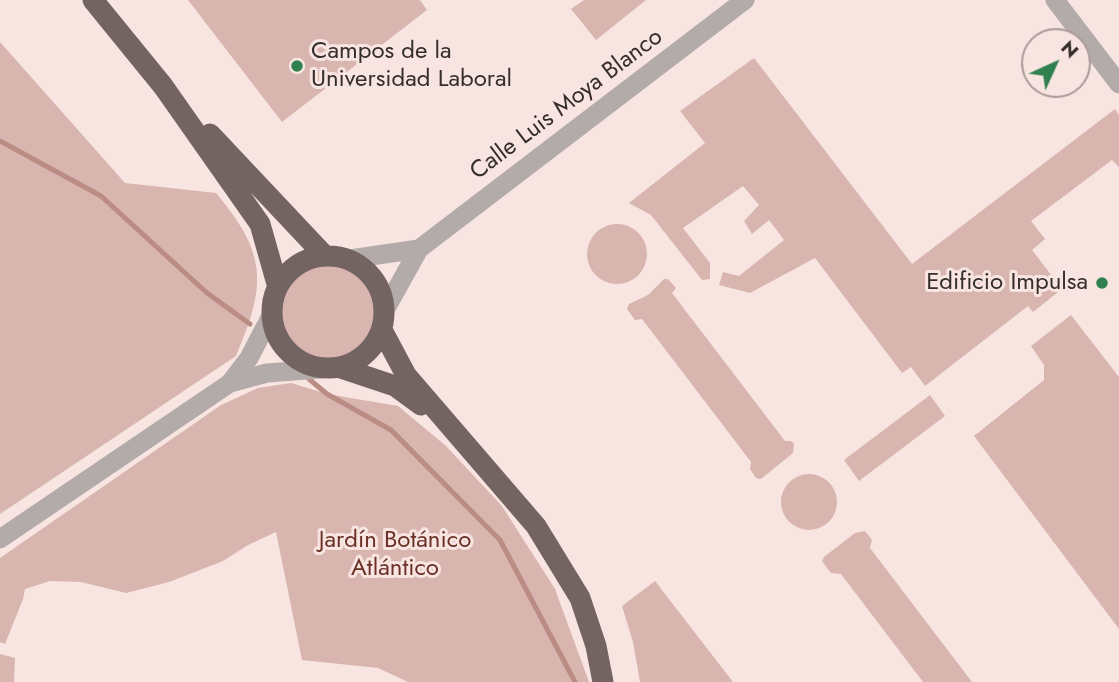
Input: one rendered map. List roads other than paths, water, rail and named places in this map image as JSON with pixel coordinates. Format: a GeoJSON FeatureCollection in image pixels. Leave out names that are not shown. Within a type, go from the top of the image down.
{"type":"FeatureCollection","features":[{"type":"Feature","properties":{"kind":"highway"},"geometry":{"type":"LineString","coordinates":[[93,0],[163,86],[260,224],[277,284],[272,314],[275,332],[285,349],[301,362],[395,386],[446,423]]}},
{"type":"Feature","properties":{"kind":"highway"},"geometry":{"type":"LineString","coordinates":[[163,86],[324,255]]}},
{"type":"Feature","properties":{"kind":"highway"},"geometry":{"type":"LineString","coordinates":[[277,284],[299,264],[324,255],[350,259],[374,278],[381,293],[383,320],[406,375],[536,526],[580,598],[596,646],[603,682]]}},
{"type":"Feature","properties":{"kind":"highway"},"geometry":{"type":"LineString","coordinates":[[331,368],[359,360],[373,347],[383,320]]}},
{"type":"Feature","properties":{"kind":"street","name":"Calle Luis Moya Blanco"},"geometry":{"type":"LineString","coordinates":[[383,320],[419,249],[745,0]]}},
{"type":"Feature","properties":{"kind":"street"},"geometry":{"type":"LineString","coordinates":[[1055,0],[1119,84]]}},
{"type":"Feature","properties":{"kind":"street","name":"Calle Luis Moya Blanco"},"geometry":{"type":"LineString","coordinates":[[350,259],[419,249]]}},
{"type":"Feature","properties":{"kind":"street"},"geometry":{"type":"LineString","coordinates":[[0,539],[230,383],[249,358],[272,314]]}},
{"type":"Feature","properties":{"kind":"street"},"geometry":{"type":"LineString","coordinates":[[230,383],[267,373],[331,368]]}},
{"type":"Feature","properties":{"kind":"waterway"},"geometry":{"type":"LineString","coordinates":[[0,141],[101,196],[207,293],[250,324]]}},
{"type":"Feature","properties":{"kind":"waterway"},"geometry":{"type":"LineString","coordinates":[[309,379],[327,394],[391,430],[500,540],[575,682]]}},
{"type":"Feature","properties":{"kind":"place","name":"Campos de la Universidad Laboral"},"geometry":{"type":"Point","coordinates":[297,66]}},
{"type":"Feature","properties":{"kind":"place","name":"Edificio Impulsa"},"geometry":{"type":"Point","coordinates":[1102,283]}},
{"type":"Feature","properties":{"kind":"park label","name":"Jardín Botánico Atlántico"},"geometry":{"type":"Point","coordinates":[395,555]}}]}
